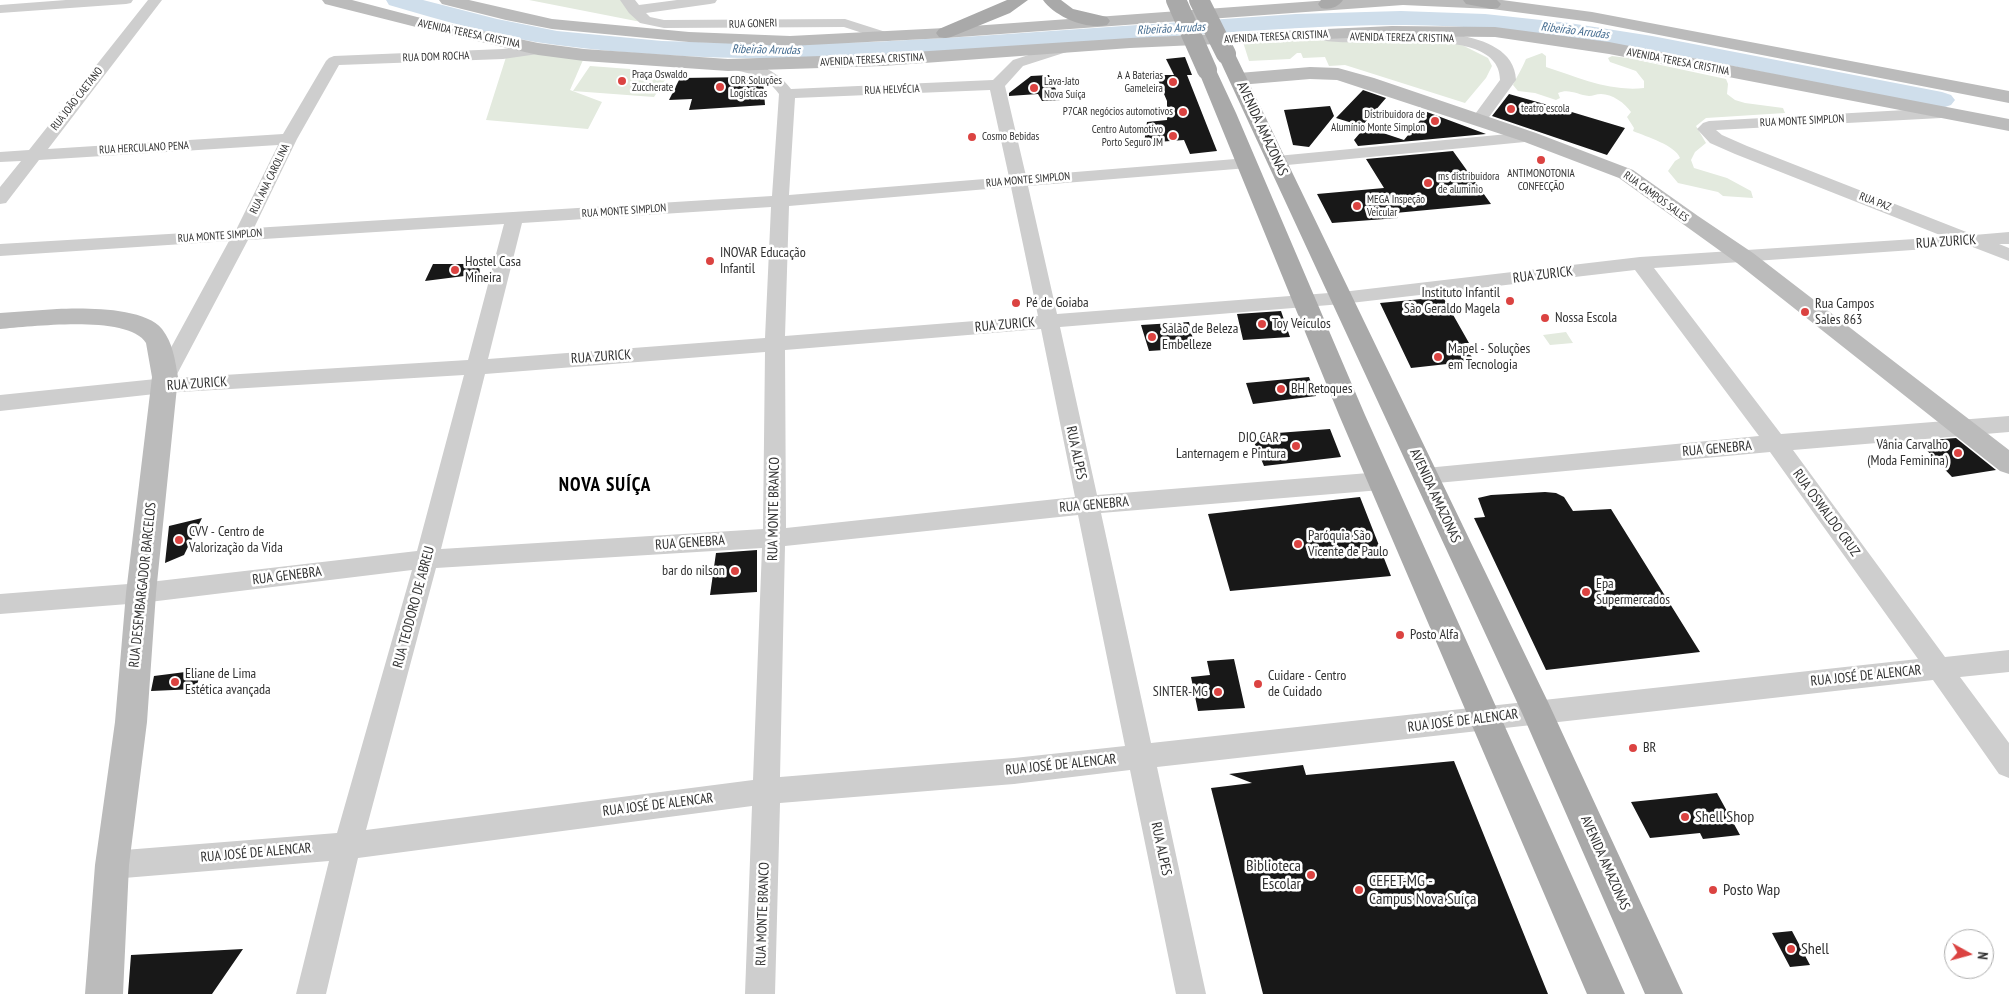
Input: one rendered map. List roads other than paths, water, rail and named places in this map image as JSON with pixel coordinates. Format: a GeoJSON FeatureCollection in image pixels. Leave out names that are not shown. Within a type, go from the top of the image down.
{"type":"FeatureCollection","features":[{"type":"Feature","properties":{"kind":"main road","name":"AVENIDA TERESA CRISTINA"},"geometry":{"type":"LineString","coordinates":[[332,0],[416,22],[538,48],[584,55],[728,65],[883,60],[1071,46],[1392,31],[1479,32],[1528,36],[1609,48],[2009,125]]}},
{"type":"Feature","properties":{"kind":"main road","name":"AVENIDA TERESA CRISTINA"},"geometry":{"type":"LineString","coordinates":[[448,0],[506,15],[552,24],[689,37],[790,41],[945,33],[1330,2],[1403,0],[1492,4],[1592,17],[2009,97]]}},
{"type":"Feature","properties":{"kind":"main road"},"geometry":{"type":"LineString","coordinates":[[945,33],[1004,9],[1019,0]]}},
{"type":"Feature","properties":{"kind":"main road"},"geometry":{"type":"LineString","coordinates":[[1052,0],[1057,8],[1071,14],[1101,21]]}},
{"type":"Feature","properties":{"kind":"main road","name":"AVENIDA AMAZONAS"},"geometry":{"type":"LineString","coordinates":[[1176,0],[1248,163],[1381,481],[1606,994]]}},
{"type":"Feature","properties":{"kind":"main road","name":"AVENIDA AMAZONAS"},"geometry":{"type":"LineString","coordinates":[[1199,0],[1239,79],[1537,712],[1664,994]]}},
{"type":"Feature","properties":{"kind":"main road"},"geometry":{"type":"LineString","coordinates":[[1472,0],[1492,4]]}},
{"type":"Feature","properties":{"kind":"main road","name":"RUA CAMPOS SALES"},"geometry":{"type":"LineString","coordinates":[[1239,79],[1310,72],[1338,74],[1529,137],[1626,174],[1690,221],[1746,258],[2009,464]]}},
{"type":"Feature","properties":{"kind":"main road"},"geometry":{"type":"LineString","coordinates":[[1933,82],[1956,90],[1965,98],[1967,105],[1958,110],[1941,113]]}},
{"type":"Feature","properties":{"kind":"main road","name":"RUA DESEMBARGADOR BARCELOS"},"geometry":{"type":"LineString","coordinates":[[0,321],[70,316],[122,319],[140,325],[153,334],[162,354],[164,382],[141,593],[131,722],[112,865],[104,994]]}},
{"type":"Feature","properties":{"kind":"street"},"geometry":{"type":"LineString","coordinates":[[0,9],[126,0]]}},
{"type":"Feature","properties":{"kind":"street","name":"RUA JOÃO CAETANO"},"geometry":{"type":"LineString","coordinates":[[0,200],[33,154],[155,0]]}},
{"type":"Feature","properties":{"kind":"street"},"geometry":{"type":"LineString","coordinates":[[631,5],[710,0]]}},
{"type":"Feature","properties":{"kind":"street","name":"RUA GONERI"},"geometry":{"type":"LineString","coordinates":[[631,5],[645,20],[664,24],[845,23],[886,37]]}},
{"type":"Feature","properties":{"kind":"street","name":"AVENIDA TEREZA CRISTINA"},"geometry":{"type":"LineString","coordinates":[[1283,37],[1459,39],[1480,45],[1502,59],[1509,74],[1508,80],[1478,121]]}},
{"type":"Feature","properties":{"kind":"street"},"geometry":{"type":"LineString","coordinates":[[997,85],[1018,63],[1071,46]]}},
{"type":"Feature","properties":{"kind":"street","name":"RUA DOM ROCHA"},"geometry":{"type":"LineString","coordinates":[[334,61],[503,54],[538,48]]}},
{"type":"Feature","properties":{"kind":"street","name":"RUA ANA CAROLINA"},"geometry":{"type":"LineString","coordinates":[[164,382],[242,235],[289,139],[334,61]]}},
{"type":"Feature","properties":{"kind":"street"},"geometry":{"type":"LineString","coordinates":[[728,65],[760,70],[772,75],[787,94]]}},
{"type":"Feature","properties":{"kind":"street","name":"RUA HELVÉCIA"},"geometry":{"type":"LineString","coordinates":[[787,94],[997,85]]}},
{"type":"Feature","properties":{"kind":"street","name":"RUA ALPES"},"geometry":{"type":"LineString","coordinates":[[997,85],[1191,994]]}},
{"type":"Feature","properties":{"kind":"street","name":"RUA MONTE BRANCO"},"geometry":{"type":"LineString","coordinates":[[760,994],[774,538],[775,344],[780,201],[787,94]]}},
{"type":"Feature","properties":{"kind":"street","name":"RUA MONTE SIMPLON"},"geometry":{"type":"LineString","coordinates":[[1740,150],[1716,139],[1705,129],[1709,126],[1941,113]]}},
{"type":"Feature","properties":{"kind":"street"},"geometry":{"type":"LineString","coordinates":[[1277,161],[1529,137]]}},
{"type":"Feature","properties":{"kind":"street","name":"RUA HERCULANO PENA"},"geometry":{"type":"LineString","coordinates":[[0,157],[289,139]]}},
{"type":"Feature","properties":{"kind":"street","name":"RUA PAZ"},"geometry":{"type":"LineString","coordinates":[[1740,150],[2009,255]]}},
{"type":"Feature","properties":{"kind":"street","name":"RUA MONTE SIMPLON"},"geometry":{"type":"LineString","coordinates":[[0,250],[780,201],[1248,163]]}},
{"type":"Feature","properties":{"kind":"street","name":"RUA TEODORO DE ABREU"},"geometry":{"type":"LineString","coordinates":[[311,994],[347,846],[427,559],[514,218]]}},
{"type":"Feature","properties":{"kind":"street","name":"RUA ZURICK"},"geometry":{"type":"LineString","coordinates":[[0,403],[164,382],[477,367],[775,344],[1342,298],[1640,264],[2009,238]]}},
{"type":"Feature","properties":{"kind":"street","name":"RUA OSWALDO CRUZ"},"geometry":{"type":"LineString","coordinates":[[1640,264],[1776,443],[2009,765]]}},
{"type":"Feature","properties":{"kind":"street","name":"RUA GENEBRA"},"geometry":{"type":"LineString","coordinates":[[1426,476],[1776,443],[2009,424]]}},
{"type":"Feature","properties":{"kind":"street","name":"RUA GENEBRA"},"geometry":{"type":"LineString","coordinates":[[0,604],[141,593],[427,559],[774,538],[1087,505],[1381,481]]}},
{"type":"Feature","properties":{"kind":"street","name":"RUA JOSÉ DE ALENCAR"},"geometry":{"type":"LineString","coordinates":[[112,865],[347,846],[767,791],[1014,770],[2009,661]]}},
{"type":"Feature","properties":{"kind":"waterway","name":"Ribeirão Arrudas"},"geometry":{"type":"LineString","coordinates":[[397,0],[457,17],[557,38],[662,48],[768,51],[873,49],[979,43],[1296,21],[1401,18],[1485,21],[1569,30],[1652,43],[1942,100]]}},
{"type":"Feature","properties":{"kind":"place","name":"Praça Oswaldo Zuccherate"},"geometry":{"type":"Point","coordinates":[622,81]}},
{"type":"Feature","properties":{"kind":"place","name":"A A Baterias Gameleira"},"geometry":{"type":"Point","coordinates":[1173,82]}},
{"type":"Feature","properties":{"kind":"place","name":"CDR Soluções Logísticas"},"geometry":{"type":"Point","coordinates":[720,87]}},
{"type":"Feature","properties":{"kind":"place","name":"Lava-Jato Nova Suíça"},"geometry":{"type":"Point","coordinates":[1034,88]}},
{"type":"Feature","properties":{"kind":"place","name":"teatro escola"},"geometry":{"type":"Point","coordinates":[1511,109]}},
{"type":"Feature","properties":{"kind":"place","name":"P7CAR negócios automotivos"},"geometry":{"type":"Point","coordinates":[1183,112]}},
{"type":"Feature","properties":{"kind":"place","name":"Distribuidora de Alumínio Monte Simplon"},"geometry":{"type":"Point","coordinates":[1435,121]}},
{"type":"Feature","properties":{"kind":"place","name":"Centro Automotivo Porto Seguro JM"},"geometry":{"type":"Point","coordinates":[1173,136]}},
{"type":"Feature","properties":{"kind":"place","name":"Cosmo Bebidas"},"geometry":{"type":"Point","coordinates":[972,137]}},
{"type":"Feature","properties":{"kind":"place","name":"ANTIMONOTONIA CONFECÇÃO"},"geometry":{"type":"Point","coordinates":[1541,160]}},
{"type":"Feature","properties":{"kind":"place","name":"ms distribuidora de aluminio"},"geometry":{"type":"Point","coordinates":[1428,183]}},
{"type":"Feature","properties":{"kind":"place","name":"MEGA Inspeção Veicular"},"geometry":{"type":"Point","coordinates":[1357,206]}},
{"type":"Feature","properties":{"kind":"place","name":"INOVAR Educação Infantil"},"geometry":{"type":"Point","coordinates":[710,261]}},
{"type":"Feature","properties":{"kind":"place","name":"Hostel Casa Mineira"},"geometry":{"type":"Point","coordinates":[455,270]}},
{"type":"Feature","properties":{"kind":"place","name":"Instituto Infantil São Geraldo Magela"},"geometry":{"type":"Point","coordinates":[1510,301]}},
{"type":"Feature","properties":{"kind":"place","name":"Pé de Goiaba"},"geometry":{"type":"Point","coordinates":[1016,303]}},
{"type":"Feature","properties":{"kind":"place","name":"Rua Campos Sales 863"},"geometry":{"type":"Point","coordinates":[1805,312]}},
{"type":"Feature","properties":{"kind":"place","name":"Nossa Escola"},"geometry":{"type":"Point","coordinates":[1545,318]}},
{"type":"Feature","properties":{"kind":"place","name":"Toy Veículos"},"geometry":{"type":"Point","coordinates":[1262,324]}},
{"type":"Feature","properties":{"kind":"place","name":"Salão de Beleza Embelleze"},"geometry":{"type":"Point","coordinates":[1152,337]}},
{"type":"Feature","properties":{"kind":"place","name":"Mapel - Soluções em Tecnologia"},"geometry":{"type":"Point","coordinates":[1438,357]}},
{"type":"Feature","properties":{"kind":"place","name":"BH Retoques"},"geometry":{"type":"Point","coordinates":[1281,389]}},
{"type":"Feature","properties":{"kind":"place","name":"DIO CAR - Lanternagem e Pintura"},"geometry":{"type":"Point","coordinates":[1296,446]}},
{"type":"Feature","properties":{"kind":"place","name":"Vânia Carvalho (Moda Feminina)"},"geometry":{"type":"Point","coordinates":[1958,453]}},
{"type":"Feature","properties":{"kind":"place","name":"CVV - Centro de Valorização da Vida"},"geometry":{"type":"Point","coordinates":[179,540]}},
{"type":"Feature","properties":{"kind":"place","name":"Paróquia São Vicente de Paulo"},"geometry":{"type":"Point","coordinates":[1298,544]}},
{"type":"Feature","properties":{"kind":"place","name":"bar do nilson"},"geometry":{"type":"Point","coordinates":[735,571]}},
{"type":"Feature","properties":{"kind":"place","name":"Epa Supermercados"},"geometry":{"type":"Point","coordinates":[1586,592]}},
{"type":"Feature","properties":{"kind":"place","name":"Posto Alfa"},"geometry":{"type":"Point","coordinates":[1400,635]}},
{"type":"Feature","properties":{"kind":"place","name":"Eliane de Lima Estética avançada"},"geometry":{"type":"Point","coordinates":[175,682]}},
{"type":"Feature","properties":{"kind":"place","name":"Cuidare - Centro de Cuidado"},"geometry":{"type":"Point","coordinates":[1258,684]}},
{"type":"Feature","properties":{"kind":"place","name":"SINTER-MG"},"geometry":{"type":"Point","coordinates":[1218,692]}},
{"type":"Feature","properties":{"kind":"place","name":"BR"},"geometry":{"type":"Point","coordinates":[1633,748]}},
{"type":"Feature","properties":{"kind":"place","name":"Shell Shop"},"geometry":{"type":"Point","coordinates":[1685,817]}},
{"type":"Feature","properties":{"kind":"place","name":"Biblioteca Escolar"},"geometry":{"type":"Point","coordinates":[1311,875]}},
{"type":"Feature","properties":{"kind":"place","name":"CEFET-MG - Campus Nova Suíça"},"geometry":{"type":"Point","coordinates":[1359,890]}},
{"type":"Feature","properties":{"kind":"place","name":"Posto Wap"},"geometry":{"type":"Point","coordinates":[1713,890]}},
{"type":"Feature","properties":{"kind":"place","name":"Shell"},"geometry":{"type":"Point","coordinates":[1791,949]}},
{"type":"Feature","properties":{"kind":"district","name":"NOVA SUÍÇA"},"geometry":{"type":"Point","coordinates":[605,486]}}]}
